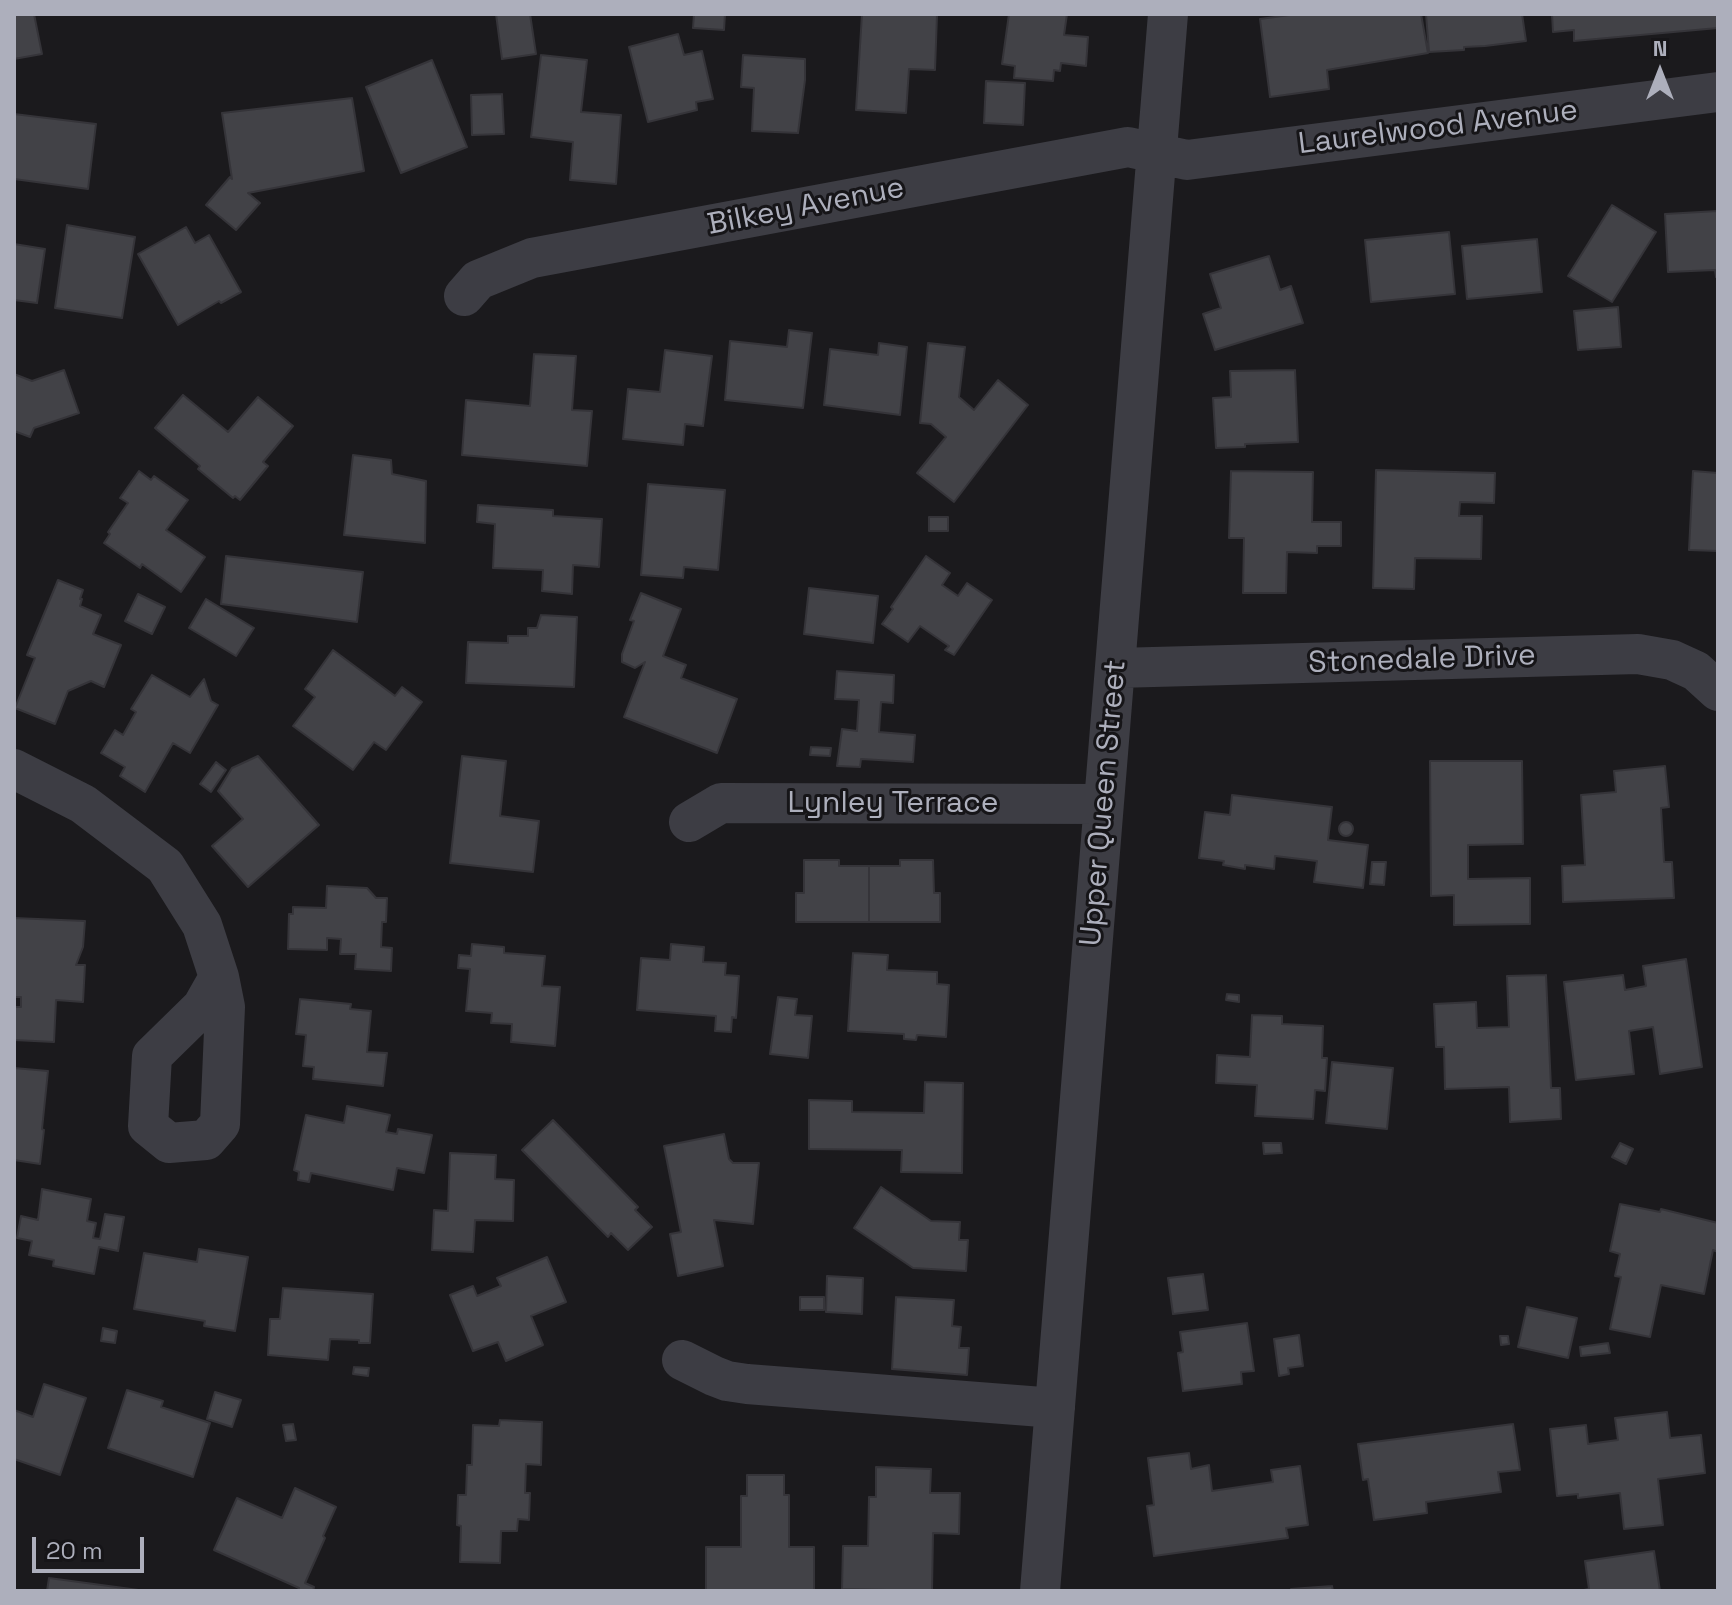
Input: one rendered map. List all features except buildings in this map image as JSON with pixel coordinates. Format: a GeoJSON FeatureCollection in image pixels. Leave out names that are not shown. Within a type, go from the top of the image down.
{"type":"FeatureCollection","features":[{"type":"Feature","properties":{"kind":"street","name":"Upper Queen Street"},"geometry":{"type":"LineString","coordinates":[[1040,1591],[1168,14]]}},
{"type":"Feature","properties":{"kind":"street","name":"Laurelwood Avenue"},"geometry":{"type":"LineString","coordinates":[[1158,154],[1187,160],[1718,92]]}},
{"type":"Feature","properties":{"kind":"street","name":"Bilkey Avenue"},"geometry":{"type":"LineString","coordinates":[[464,296],[478,280],[532,258],[1128,147],[1158,154]]}},
{"type":"Feature","properties":{"kind":"street","name":"Stonedale Drive"},"geometry":{"type":"LineString","coordinates":[[1116,668],[1638,654],[1672,660],[1696,671],[1718,691]]}},
{"type":"Feature","properties":{"kind":"street"},"geometry":{"type":"LineString","coordinates":[[14,769],[83,804],[165,866],[202,925],[219,977]]}},
{"type":"Feature","properties":{"kind":"street","name":"Lynley Terrace"},"geometry":{"type":"LineString","coordinates":[[689,822],[721,803],[1103,804]]}},
{"type":"Feature","properties":{"kind":"street"},"geometry":{"type":"LineString","coordinates":[[682,1360],[727,1381],[747,1384],[1055,1408]]}}]}
